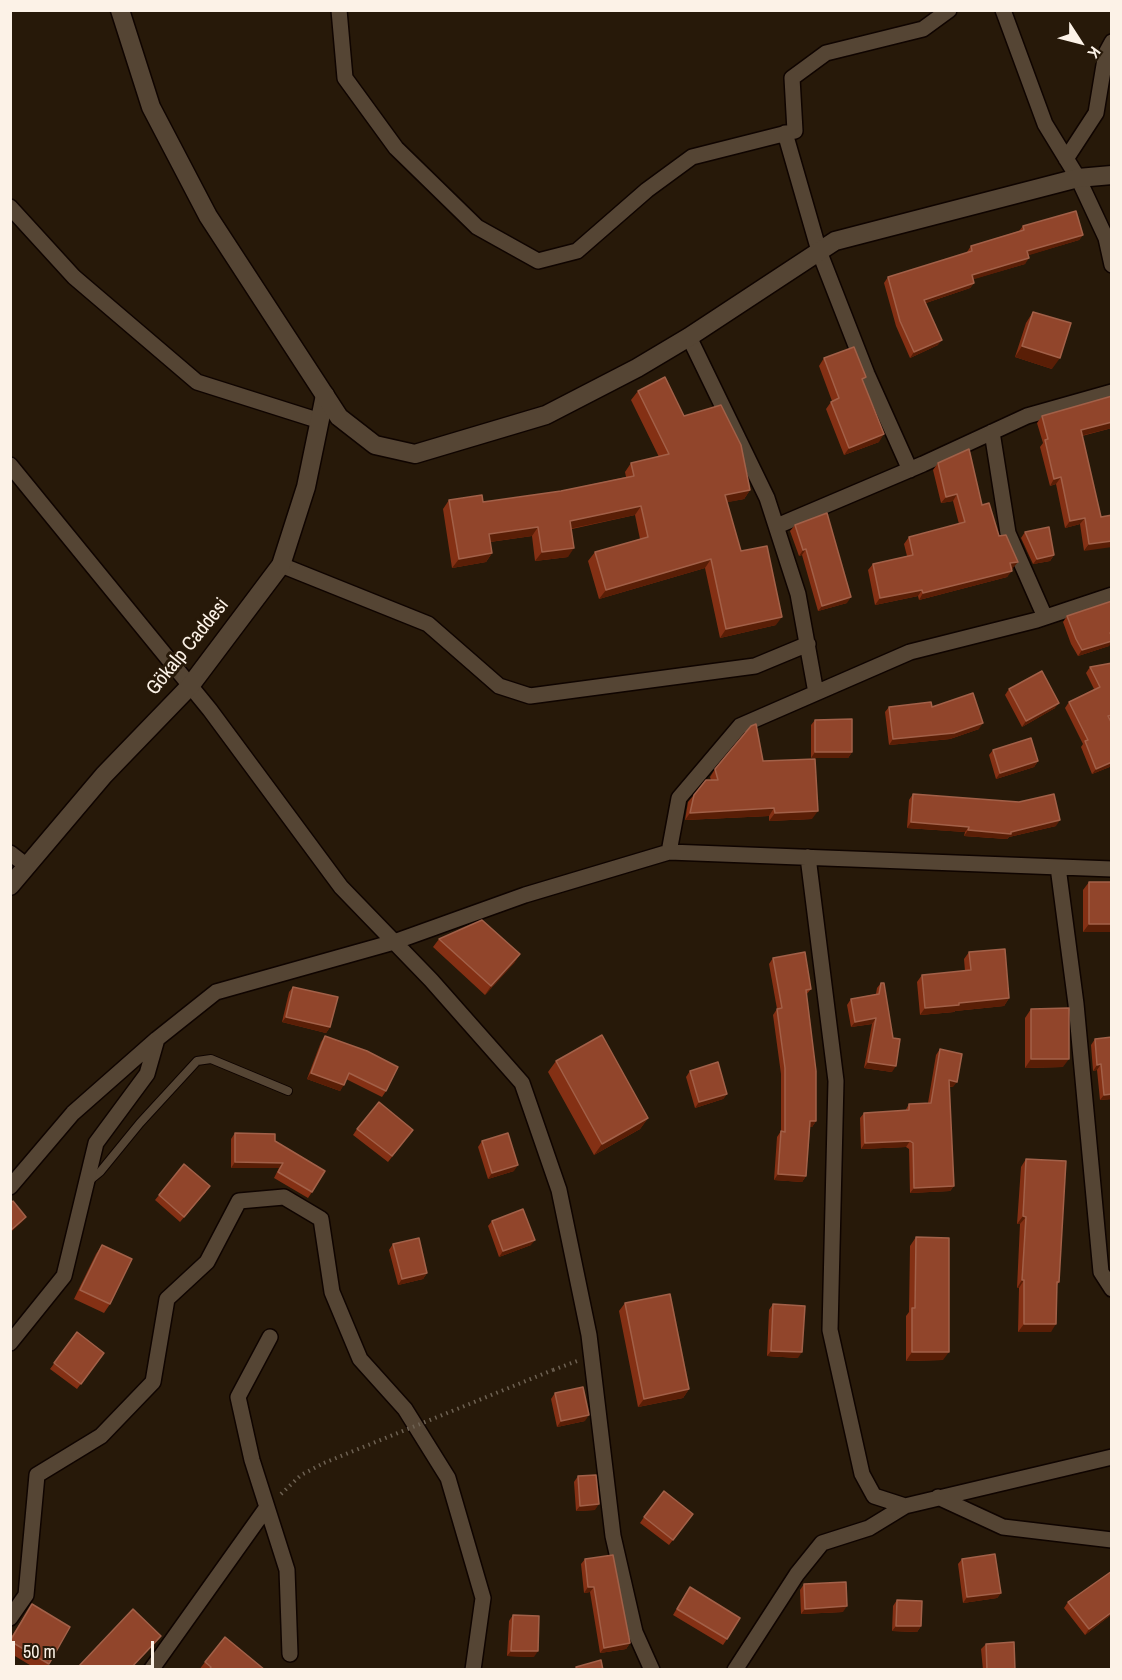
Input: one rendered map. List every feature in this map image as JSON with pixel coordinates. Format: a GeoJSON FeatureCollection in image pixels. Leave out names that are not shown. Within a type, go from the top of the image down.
{"type":"FeatureCollection","features":[{"type":"Feature","properties":{"kind":"main road"},"geometry":{"type":"LineString","coordinates":[[120,10],[151,107],[208,216],[339,417],[375,446],[415,454],[546,415],[637,368],[689,337],[835,241],[1078,178],[1112,175]]}},
{"type":"Feature","properties":{"kind":"main road","name":"Gökalp Caddesi"},"geometry":{"type":"LineString","coordinates":[[10,886],[104,775],[190,686],[281,565],[306,487],[325,395]]}},
{"type":"Feature","properties":{"kind":"street"},"geometry":{"type":"LineString","coordinates":[[339,10],[345,78],[396,148],[477,227],[538,261],[577,251],[647,190],[692,157],[795,131],[792,78],[826,53],[923,29],[950,10]]}},
{"type":"Feature","properties":{"kind":"street"},"geometry":{"type":"LineString","coordinates":[[1003,10],[1045,124],[1078,178],[1106,238],[1112,265]]}},
{"type":"Feature","properties":{"kind":"street"},"geometry":{"type":"LineString","coordinates":[[1066,159],[1096,113],[1106,52],[1112,42]]}},
{"type":"Feature","properties":{"kind":"street"},"geometry":{"type":"LineString","coordinates":[[785,134],[819,251],[867,374],[910,470]]}},
{"type":"Feature","properties":{"kind":"street"},"geometry":{"type":"LineString","coordinates":[[10,207],[74,277],[197,382],[320,421]]}},
{"type":"Feature","properties":{"kind":"street"},"geometry":{"type":"LineString","coordinates":[[689,337],[767,498],[777,526],[798,594],[816,693]]}},
{"type":"Feature","properties":{"kind":"street"},"geometry":{"type":"LineString","coordinates":[[777,526],[910,470],[1027,416],[1112,392]]}},
{"type":"Feature","properties":{"kind":"street"},"geometry":{"type":"LineString","coordinates":[[992,432],[1008,533],[1045,617]]}},
{"type":"Feature","properties":{"kind":"street"},"geometry":{"type":"LineString","coordinates":[[10,465],[190,686],[341,887],[431,981],[522,1083],[559,1190],[591,1356],[614,1536],[635,1632],[652,1670]]}},
{"type":"Feature","properties":{"kind":"street"},"geometry":{"type":"LineString","coordinates":[[281,565],[428,624],[499,686],[530,696],[755,666],[808,645]]}},
{"type":"Feature","properties":{"kind":"street"},"geometry":{"type":"LineString","coordinates":[[669,852],[679,798],[740,726],[910,652],[1045,617],[1112,595]]}},
{"type":"Feature","properties":{"kind":"street"},"geometry":{"type":"LineString","coordinates":[[10,1187],[74,1113],[157,1039],[216,992],[394,942],[525,895],[669,852],[1112,869]]}},
{"type":"Feature","properties":{"kind":"street"},"geometry":{"type":"LineString","coordinates":[[10,854],[27,866]]}},
{"type":"Feature","properties":{"kind":"street"},"geometry":{"type":"LineString","coordinates":[[808,857],[836,1081],[830,1330],[862,1474],[874,1496],[905,1506]]}},
{"type":"Feature","properties":{"kind":"street"},"geometry":{"type":"LineString","coordinates":[[1058,867],[1076,1004],[1101,1272],[1112,1289]]}},
{"type":"Feature","properties":{"kind":"street"},"geometry":{"type":"LineString","coordinates":[[10,1343],[64,1276],[96,1143],[147,1074],[157,1039]]}},
{"type":"Feature","properties":{"kind":"street"},"geometry":{"type":"LineString","coordinates":[[10,1618],[26,1595],[38,1475],[101,1436],[153,1382],[167,1299],[207,1262],[238,1201],[284,1197],[321,1220],[332,1292],[360,1359],[405,1409],[448,1478],[483,1598],[473,1670]]}},
{"type":"Feature","properties":{"kind":"street"},"geometry":{"type":"LineString","coordinates":[[270,1336],[238,1397],[252,1460],[287,1570],[290,1654]]}},
{"type":"Feature","properties":{"kind":"street"},"geometry":{"type":"LineString","coordinates":[[735,1670],[797,1574],[822,1543],[868,1528],[905,1506],[1112,1457]]}},
{"type":"Feature","properties":{"kind":"street"},"geometry":{"type":"LineString","coordinates":[[938,1497],[1003,1527],[1112,1540]]}},
{"type":"Feature","properties":{"kind":"street"},"geometry":{"type":"LineString","coordinates":[[151,1670],[267,1507]]}},
{"type":"Feature","properties":{"kind":"lane"},"geometry":{"type":"LineString","coordinates":[[86,1183],[100,1172],[140,1123],[197,1061],[211,1059],[288,1091]]}},
{"type":"Feature","properties":{"kind":"path"},"geometry":{"type":"LineString","coordinates":[[267,1507],[301,1475],[324,1463],[591,1356]]}},
{"type":"Feature","properties":{"kind":"building"},"geometry":{"type":"Polygon","coordinates":[[[1076,211],[1083,235],[1027,251],[1029,258],[972,275],[974,283],[924,300],[942,340],[914,352],[900,321],[888,277],[972,251],[971,246],[1024,230],[1023,226],[1076,211]]]}},
{"type":"Feature","properties":{"kind":"building"},"geometry":{"type":"Polygon","coordinates":[[[1033,312],[1071,323],[1060,358],[1022,346],[1033,312]]]}},
{"type":"Feature","properties":{"kind":"building"},"geometry":{"type":"Polygon","coordinates":[[[854,347],[866,377],[862,379],[884,434],[849,448],[831,402],[839,398],[824,358],[854,347]]]}},
{"type":"Feature","properties":{"kind":"building"},"geometry":{"type":"Polygon","coordinates":[[[665,377],[684,416],[721,405],[741,445],[750,490],[725,495],[741,551],[767,546],[782,617],[726,629],[711,559],[606,590],[595,552],[648,537],[641,506],[570,521],[574,548],[542,552],[538,527],[489,534],[492,553],[459,559],[449,500],[482,495],[483,502],[561,491],[634,476],[631,463],[669,454],[638,391],[665,377]]]}},
{"type":"Feature","properties":{"kind":"building"},"geometry":{"type":"Polygon","coordinates":[[[1112,396],[1112,422],[1081,430],[1101,517],[1112,515],[1112,541],[1089,544],[1085,518],[1070,521],[1061,477],[1054,479],[1042,416],[1112,396]]]}},
{"type":"Feature","properties":{"kind":"building"},"geometry":{"type":"Polygon","coordinates":[[[969,449],[982,505],[989,503],[999,536],[1006,535],[1018,562],[1010,563],[1012,571],[923,593],[922,590],[880,598],[873,564],[913,555],[909,537],[965,522],[957,494],[946,497],[938,463],[969,449]]]}},
{"type":"Feature","properties":{"kind":"building"},"geometry":{"type":"Polygon","coordinates":[[[827,513],[851,597],[822,606],[806,549],[803,550],[795,525],[827,513]]]}},
{"type":"Feature","properties":{"kind":"building"},"geometry":{"type":"Polygon","coordinates":[[[1049,527],[1054,555],[1037,559],[1025,532],[1049,527]]]}},
{"type":"Feature","properties":{"kind":"building"},"geometry":{"type":"Polygon","coordinates":[[[1112,601],[1112,632],[1110,633],[1112,641],[1082,650],[1067,616],[1112,601]]]}},
{"type":"Feature","properties":{"kind":"building"},"geometry":{"type":"Polygon","coordinates":[[[1112,663],[1112,715],[1108,716],[1112,724],[1112,762],[1096,769],[1085,741],[1088,740],[1069,702],[1100,687],[1090,667],[1112,663]]]}},
{"type":"Feature","properties":{"kind":"building"},"geometry":{"type":"Polygon","coordinates":[[[1042,671],[1059,703],[1026,721],[1009,689],[1042,671]]]}},
{"type":"Feature","properties":{"kind":"building"},"geometry":{"type":"Polygon","coordinates":[[[973,693],[983,723],[954,733],[893,739],[889,707],[931,702],[932,707],[973,693]]]}},
{"type":"Feature","properties":{"kind":"building"},"geometry":{"type":"Polygon","coordinates":[[[852,719],[852,752],[815,752],[815,720],[852,719]]]}},
{"type":"Feature","properties":{"kind":"building"},"geometry":{"type":"Polygon","coordinates":[[[756,724],[763,761],[815,759],[818,811],[775,813],[774,808],[690,813],[694,795],[706,780],[718,780],[715,769],[751,726],[756,724]]]}},
{"type":"Feature","properties":{"kind":"building"},"geometry":{"type":"Polygon","coordinates":[[[1031,738],[1038,761],[1000,773],[993,750],[1031,738]]]}},
{"type":"Feature","properties":{"kind":"building"},"geometry":{"type":"Polygon","coordinates":[[[913,794],[1019,802],[1054,794],[1060,820],[1011,832],[1011,834],[968,830],[969,827],[911,822],[913,794]]]}},
{"type":"Feature","properties":{"kind":"building"},"geometry":{"type":"Polygon","coordinates":[[[1089,882],[1112,882],[1112,924],[1089,924],[1089,882]]]}},
{"type":"Feature","properties":{"kind":"building"},"geometry":{"type":"Polygon","coordinates":[[[482,920],[520,954],[491,986],[439,939],[482,920]]]}},
{"type":"Feature","properties":{"kind":"building"},"geometry":{"type":"Polygon","coordinates":[[[1005,949],[1009,998],[925,1008],[922,975],[971,970],[969,952],[1005,949]]]}},
{"type":"Feature","properties":{"kind":"building"},"geometry":{"type":"Polygon","coordinates":[[[805,952],[811,989],[806,990],[816,1071],[816,1121],[810,1121],[806,1176],[778,1174],[781,1131],[785,1132],[785,1068],[777,1009],[782,1008],[773,958],[805,952]]]}},
{"type":"Feature","properties":{"kind":"building"},"geometry":{"type":"Polygon","coordinates":[[[881,983],[884,983],[893,1038],[900,1039],[896,1066],[868,1062],[876,1018],[855,1022],[851,999],[879,994],[881,983]]]}},
{"type":"Feature","properties":{"kind":"building"},"geometry":{"type":"Polygon","coordinates":[[[293,987],[338,997],[330,1027],[286,1017],[293,987]]]}},
{"type":"Feature","properties":{"kind":"building"},"geometry":{"type":"Polygon","coordinates":[[[1069,1008],[1069,1059],[1031,1059],[1031,1009],[1069,1008]]]}},
{"type":"Feature","properties":{"kind":"building"},"geometry":{"type":"Polygon","coordinates":[[[602,1035],[648,1118],[602,1144],[556,1061],[602,1035]]]}},
{"type":"Feature","properties":{"kind":"building"},"geometry":{"type":"Polygon","coordinates":[[[325,1036],[367,1051],[398,1067],[386,1091],[349,1073],[344,1085],[311,1073],[325,1036]]]}},
{"type":"Feature","properties":{"kind":"building"},"geometry":{"type":"Polygon","coordinates":[[[1112,1037],[1112,1094],[1104,1095],[1101,1064],[1097,1065],[1095,1039],[1112,1037]]]}},
{"type":"Feature","properties":{"kind":"building"},"geometry":{"type":"Polygon","coordinates":[[[940,1049],[962,1054],[957,1082],[949,1080],[954,1186],[914,1188],[913,1143],[910,1141],[865,1143],[864,1113],[909,1110],[909,1104],[931,1103],[940,1049]]]}},
{"type":"Feature","properties":{"kind":"building"},"geometry":{"type":"Polygon","coordinates":[[[718,1062],[727,1094],[699,1102],[690,1071],[718,1062]]]}},
{"type":"Feature","properties":{"kind":"building"},"geometry":{"type":"Polygon","coordinates":[[[379,1102],[413,1130],[392,1156],[357,1129],[379,1102]]]}},
{"type":"Feature","properties":{"kind":"building"},"geometry":{"type":"Polygon","coordinates":[[[235,1133],[275,1134],[275,1141],[325,1171],[312,1192],[278,1172],[283,1163],[235,1162],[235,1133]]]}},
{"type":"Feature","properties":{"kind":"building"},"geometry":{"type":"Polygon","coordinates":[[[508,1133],[518,1165],[492,1173],[482,1141],[508,1133]]]}},
{"type":"Feature","properties":{"kind":"building"},"geometry":{"type":"Polygon","coordinates":[[[1026,1159],[1066,1161],[1056,1324],[1024,1324],[1024,1280],[1022,1280],[1026,1217],[1023,1216],[1026,1159]]]}},
{"type":"Feature","properties":{"kind":"building"},"geometry":{"type":"Polygon","coordinates":[[[184,1164],[210,1186],[184,1217],[159,1195],[184,1164]]]}},
{"type":"Feature","properties":{"kind":"building"},"geometry":{"type":"Polygon","coordinates":[[[13,1201],[26,1217],[10,1231],[10,1203],[13,1201]]]}},
{"type":"Feature","properties":{"kind":"building"},"geometry":{"type":"Polygon","coordinates":[[[523,1209],[535,1240],[503,1251],[492,1221],[523,1209]]]}},
{"type":"Feature","properties":{"kind":"building"},"geometry":{"type":"Polygon","coordinates":[[[916,1237],[949,1238],[949,1352],[912,1352],[916,1237]]]}},
{"type":"Feature","properties":{"kind":"building"},"geometry":{"type":"Polygon","coordinates":[[[419,1238],[427,1273],[402,1279],[393,1244],[419,1238]]]}},
{"type":"Feature","properties":{"kind":"building"},"geometry":{"type":"Polygon","coordinates":[[[102,1245],[132,1259],[110,1304],[80,1290],[102,1245]]]}},
{"type":"Feature","properties":{"kind":"building"},"geometry":{"type":"Polygon","coordinates":[[[670,1294],[689,1389],[644,1399],[625,1303],[670,1294]]]}},
{"type":"Feature","properties":{"kind":"building"},"geometry":{"type":"Polygon","coordinates":[[[773,1304],[805,1306],[802,1352],[771,1351],[773,1304]]]}},
{"type":"Feature","properties":{"kind":"building"},"geometry":{"type":"Polygon","coordinates":[[[77,1332],[104,1353],[81,1384],[54,1363],[77,1332]]]}},
{"type":"Feature","properties":{"kind":"building"},"geometry":{"type":"Polygon","coordinates":[[[583,1387],[589,1415],[561,1421],[555,1393],[583,1387]]]}},
{"type":"Feature","properties":{"kind":"building"},"geometry":{"type":"Polygon","coordinates":[[[596,1475],[599,1504],[580,1506],[578,1476],[596,1475]]]}},
{"type":"Feature","properties":{"kind":"building"},"geometry":{"type":"Polygon","coordinates":[[[664,1491],[693,1514],[673,1540],[644,1517],[664,1491]]]}},
{"type":"Feature","properties":{"kind":"building"},"geometry":{"type":"Polygon","coordinates":[[[995,1554],[1001,1593],[967,1597],[962,1559],[995,1554]]]}},
{"type":"Feature","properties":{"kind":"building"},"geometry":{"type":"Polygon","coordinates":[[[613,1555],[630,1643],[604,1648],[594,1587],[588,1587],[585,1559],[613,1555]]]}},
{"type":"Feature","properties":{"kind":"building"},"geometry":{"type":"Polygon","coordinates":[[[1112,1571],[1112,1612],[1089,1629],[1068,1602],[1112,1571]]]}},
{"type":"Feature","properties":{"kind":"building"},"geometry":{"type":"Polygon","coordinates":[[[846,1582],[847,1606],[805,1609],[804,1584],[846,1582]]]}},
{"type":"Feature","properties":{"kind":"building"},"geometry":{"type":"Polygon","coordinates":[[[690,1587],[740,1618],[727,1639],[677,1609],[690,1587]]]}},
{"type":"Feature","properties":{"kind":"building"},"geometry":{"type":"Polygon","coordinates":[[[897,1600],[922,1601],[921,1626],[896,1626],[897,1600]]]}},
{"type":"Feature","properties":{"kind":"building"},"geometry":{"type":"Polygon","coordinates":[[[32,1604],[70,1627],[49,1664],[10,1641],[32,1604]]]}},
{"type":"Feature","properties":{"kind":"building"},"geometry":{"type":"Polygon","coordinates":[[[133,1609],[161,1636],[129,1670],[80,1670],[78,1667],[133,1609]]]}},
{"type":"Feature","properties":{"kind":"building"},"geometry":{"type":"Polygon","coordinates":[[[513,1615],[539,1616],[538,1651],[511,1651],[513,1615]]]}},
{"type":"Feature","properties":{"kind":"building"},"geometry":{"type":"Polygon","coordinates":[[[225,1637],[265,1670],[209,1670],[211,1667],[205,1662],[225,1637]]]}},
{"type":"Feature","properties":{"kind":"building"},"geometry":{"type":"Polygon","coordinates":[[[1014,1642],[1015,1670],[987,1670],[986,1644],[1014,1642]]]}},
{"type":"Feature","properties":{"kind":"building"},"geometry":{"type":"Polygon","coordinates":[[[601,1660],[603,1670],[577,1670],[576,1667],[601,1660]]]}}]}
